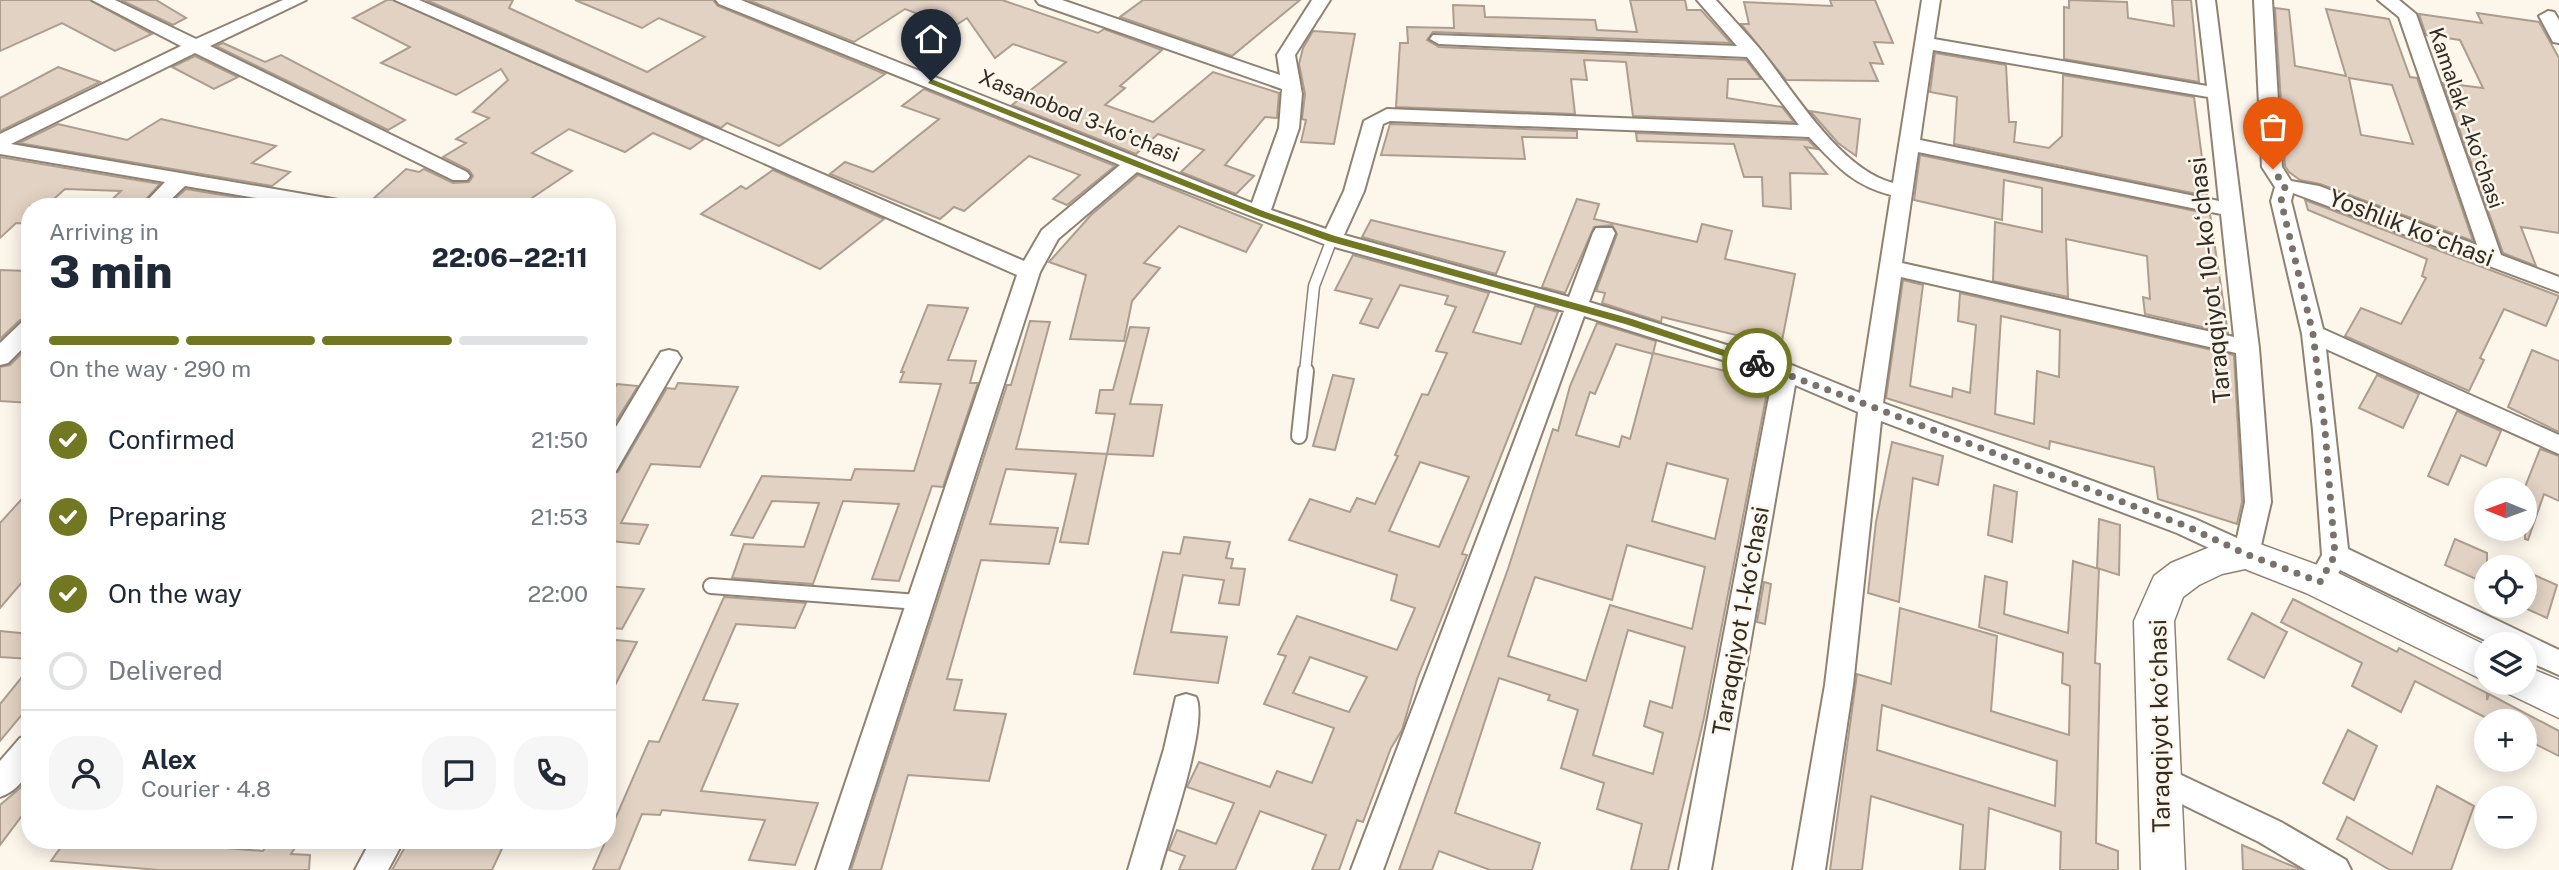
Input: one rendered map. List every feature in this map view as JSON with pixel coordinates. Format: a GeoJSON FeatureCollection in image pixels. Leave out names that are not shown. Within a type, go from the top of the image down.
{"type":"FeatureCollection","features":[{"type":"Feature","properties":{"kind":"street"},"geometry":{"type":"LineString","coordinates":[[101,0],[460,176]]}},
{"type":"Feature","properties":{"kind":"street"},"geometry":{"type":"LineString","coordinates":[[0,142],[132,75],[297,0]]}},
{"type":"Feature","properties":{"kind":"street"},"geometry":{"type":"LineString","coordinates":[[404,0],[1029,272]]}},
{"type":"Feature","properties":{"kind":"street","name":"Xasanobod 3-koʻchasi"},"geometry":{"type":"LineString","coordinates":[[726,0],[1259,213],[1332,239],[1576,307],[1786,372],[1870,408],[2186,526],[2246,554]]}},
{"type":"Feature","properties":{"kind":"street"},"geometry":{"type":"LineString","coordinates":[[1045,0],[1289,85]]}},
{"type":"Feature","properties":{"kind":"street"},"geometry":{"type":"LineString","coordinates":[[1259,213],[1289,128],[1292,94],[1286,55],[1321,0]]}},
{"type":"Feature","properties":{"kind":"street"},"geometry":{"type":"LineString","coordinates":[[1706,0],[1752,52],[1814,131],[1860,177],[1903,192]]}},
{"type":"Feature","properties":{"kind":"street"},"geometry":{"type":"LineString","coordinates":[[1809,870],[1839,685],[1870,408],[1931,0]]}},
{"type":"Feature","properties":{"kind":"street","name":"Taraqqiyot 10-koʻchasi"},"geometry":{"type":"LineString","coordinates":[[2206,0],[2247,348],[2258,502],[2246,554]]}},
{"type":"Feature","properties":{"kind":"street"},"geometry":{"type":"LineString","coordinates":[[2263,0],[2272,167],[2285,187],[2281,201],[2313,334],[2325,430],[2327,569]]}},
{"type":"Feature","properties":{"kind":"street","name":"Kamalak 4-koʻchasi"},"geometry":{"type":"LineString","coordinates":[[2387,0],[2407,14],[2492,260]]}},
{"type":"Feature","properties":{"kind":"street"},"geometry":{"type":"LineString","coordinates":[[2548,16],[2559,38]]}},
{"type":"Feature","properties":{"kind":"street"},"geometry":{"type":"LineString","coordinates":[[1439,39],[1752,52]]}},
{"type":"Feature","properties":{"kind":"street"},"geometry":{"type":"LineString","coordinates":[[1923,43],[2215,93]]}},
{"type":"Feature","properties":{"kind":"street"},"geometry":{"type":"LineString","coordinates":[[1332,239],[1354,191],[1374,121],[1383,116],[1814,131]]}},
{"type":"Feature","properties":{"kind":"street"},"geometry":{"type":"LineString","coordinates":[[1910,144],[2229,209]]}},
{"type":"Feature","properties":{"kind":"street"},"geometry":{"type":"LineString","coordinates":[[0,148],[293,198]]}},
{"type":"Feature","properties":{"kind":"street"},"geometry":{"type":"LineString","coordinates":[[832,870],[918,602],[1029,272],[1050,235],[1136,162]]}},
{"type":"Feature","properties":{"kind":"street"},"geometry":{"type":"LineString","coordinates":[[160,198],[181,178]]}},
{"type":"Feature","properties":{"kind":"street","name":"Yoshlik koʻchasi"},"geometry":{"type":"LineString","coordinates":[[2285,187],[2306,188],[2559,285]]}},
{"type":"Feature","properties":{"kind":"street"},"geometry":{"type":"LineString","coordinates":[[1367,870],[1604,233]]}},
{"type":"Feature","properties":{"kind":"street"},"geometry":{"type":"LineString","coordinates":[[1891,268],[2247,348]]}},
{"type":"Feature","properties":{"kind":"street"},"geometry":{"type":"LineString","coordinates":[[2313,334],[2559,445]]}},
{"type":"Feature","properties":{"kind":"street"},"geometry":{"type":"LineString","coordinates":[[0,357],[21,336]]}},
{"type":"Feature","properties":{"kind":"street"},"geometry":{"type":"LineString","coordinates":[[616,449],[669,358]]}},
{"type":"Feature","properties":{"kind":"street","name":"Taraqqiyot 1-koʻchasi"},"geometry":{"type":"LineString","coordinates":[[1695,870],[1786,372]]}},
{"type":"Feature","properties":{"kind":"street"},"geometry":{"type":"LineString","coordinates":[[2246,554],[2327,569],[2489,632]]}},
{"type":"Feature","properties":{"kind":"street","name":"Taraqqiyot koʻchasi"},"geometry":{"type":"LineString","coordinates":[[2163,870],[2154,621],[2168,587],[2192,570],[2215,560],[2246,554]]}},
{"type":"Feature","properties":{"kind":"street"},"geometry":{"type":"LineString","coordinates":[[2327,569],[2474,656]]}},
{"type":"Feature","properties":{"kind":"street"},"geometry":{"type":"LineString","coordinates":[[2537,653],[2559,663]]}},
{"type":"Feature","properties":{"kind":"street"},"geometry":{"type":"LineString","coordinates":[[2537,689],[2559,700]]}},
{"type":"Feature","properties":{"kind":"street"},"geometry":{"type":"LineString","coordinates":[[1144,870],[1180,749],[1186,706]]}},
{"type":"Feature","properties":{"kind":"street"},"geometry":{"type":"LineString","coordinates":[[0,783],[21,758]]}},
{"type":"Feature","properties":{"kind":"street"},"geometry":{"type":"LineString","coordinates":[[2160,778],[2270,832],[2334,870]]}},
{"type":"Feature","properties":{"kind":"street"},"geometry":{"type":"LineString","coordinates":[[371,870],[383,849]]}},
{"type":"Feature","properties":{"kind":"lane"},"geometry":{"type":"LineString","coordinates":[[1299,436],[1314,286],[1332,239]]}},
{"type":"Feature","properties":{"kind":"lane"},"geometry":{"type":"LineString","coordinates":[[711,586],[918,602]]}},
{"type":"Feature","properties":{"kind":"building"},"geometry":{"type":"Polygon","coordinates":[[[0,0],[90,0],[152,34],[115,51],[62,23],[0,51],[0,0]]]}},
{"type":"Feature","properties":{"kind":"building"},"geometry":{"type":"Polygon","coordinates":[[[121,0],[156,0],[186,18],[173,25],[121,0]]]}},
{"type":"Feature","properties":{"kind":"building"},"geometry":{"type":"Polygon","coordinates":[[[387,0],[393,0],[704,139],[690,149],[653,133],[625,152],[569,129],[532,153],[572,171],[532,198],[374,198],[406,169],[419,172],[424,169],[453,183],[469,182],[473,176],[469,170],[443,157],[466,143],[456,139],[489,118],[473,112],[508,80],[501,69],[456,95],[381,63],[410,47],[353,18],[387,0]]]}},
{"type":"Feature","properties":{"kind":"building"},"geometry":{"type":"Polygon","coordinates":[[[426,0],[513,0],[509,8],[647,72],[705,37],[659,18],[642,28],[575,0],[713,0],[718,6],[885,74],[779,146],[727,123],[721,128],[426,0]]]}},
{"type":"Feature","properties":{"kind":"building"},"geometry":{"type":"Polygon","coordinates":[[[748,0],[1002,0],[1098,33],[1104,29],[1162,50],[1120,86],[1125,88],[1105,105],[1153,122],[1213,72],[1279,93],[1277,118],[1265,117],[1225,165],[1254,176],[1236,194],[1181,172],[1204,150],[1158,134],[1136,154],[1012,105],[1066,62],[1013,44],[995,58],[967,18],[953,27],[905,9],[854,42],[748,0]]]}},
{"type":"Feature","properties":{"kind":"building"},"geometry":{"type":"Polygon","coordinates":[[[1143,0],[1300,0],[1232,56],[1120,17],[1143,0]]]}},
{"type":"Feature","properties":{"kind":"building"},"geometry":{"type":"Polygon","coordinates":[[[1630,0],[1685,0],[1687,10],[1701,10],[1731,43],[1433,32],[1427,40],[1439,47],[1746,60],[1761,79],[1728,79],[1727,98],[1782,107],[1794,122],[1633,116],[1626,62],[1584,60],[1587,80],[1571,79],[1575,114],[1396,107],[1400,43],[1408,43],[1407,27],[1454,28],[1453,5],[1484,6],[1485,17],[1595,20],[1597,30],[1637,32],[1630,0]]]}},
{"type":"Feature","properties":{"kind":"building"},"geometry":{"type":"Polygon","coordinates":[[[1830,0],[1875,0],[1893,43],[1874,42],[1883,64],[1870,63],[1878,81],[1786,80],[1741,24],[1749,24],[1744,2],[1832,6],[1830,0]]]}},
{"type":"Feature","properties":{"kind":"building"},"geometry":{"type":"Polygon","coordinates":[[[2069,0],[2127,2],[2128,18],[2174,26],[2172,0],[2191,0],[2199,82],[2064,59],[2064,7],[2069,8],[2069,0]]]}},
{"type":"Feature","properties":{"kind":"building"},"geometry":{"type":"Polygon","coordinates":[[[2275,8],[2289,10],[2295,66],[2346,76],[2326,9],[2389,19],[2410,77],[2417,78],[2473,241],[2320,184],[2300,180],[2285,166],[2275,8]],[[2349,78],[2361,135],[2413,144],[2392,85],[2349,78]]]}},
{"type":"Feature","properties":{"kind":"building"},"geometry":{"type":"Polygon","coordinates":[[[2477,13],[2539,22],[2559,58],[2559,233],[2521,227],[2536,266],[2503,253],[2443,83],[2483,88],[2460,40],[2426,35],[2419,14],[2482,23],[2477,13]]]}},
{"type":"Feature","properties":{"kind":"building"},"geometry":{"type":"Polygon","coordinates":[[[1313,31],[1355,34],[1334,144],[1301,142],[1306,120],[1302,119],[1305,94],[1299,64],[1303,48],[1313,31]]]}},
{"type":"Feature","properties":{"kind":"building"},"geometry":{"type":"Polygon","coordinates":[[[223,43],[265,62],[281,55],[405,120],[388,130],[216,46],[223,43]]]}},
{"type":"Feature","properties":{"kind":"building"},"geometry":{"type":"Polygon","coordinates":[[[1935,53],[2006,65],[2009,122],[2016,122],[2014,142],[2049,148],[2062,136],[2063,75],[2194,97],[2207,196],[1954,144],[1957,97],[1930,92],[1935,53]]]}},
{"type":"Feature","properties":{"kind":"building"},"geometry":{"type":"Polygon","coordinates":[[[195,56],[238,77],[214,89],[172,67],[195,56]]]}},
{"type":"Feature","properties":{"kind":"building"},"geometry":{"type":"Polygon","coordinates":[[[58,67],[100,82],[0,131],[0,98],[58,67]]]}},
{"type":"Feature","properties":{"kind":"building"},"geometry":{"type":"Polygon","coordinates":[[[924,89],[1115,166],[1067,205],[1053,199],[1080,175],[1029,156],[964,211],[954,207],[940,219],[830,174],[845,162],[873,172],[939,119],[902,106],[924,89]]]}},
{"type":"Feature","properties":{"kind":"building"},"geometry":{"type":"Polygon","coordinates":[[[1810,111],[1860,119],[1856,156],[1838,143],[1810,111]]]}},
{"type":"Feature","properties":{"kind":"building"},"geometry":{"type":"Polygon","coordinates":[[[161,119],[276,146],[252,163],[290,172],[272,186],[19,143],[58,124],[127,140],[161,119]]]}},
{"type":"Feature","properties":{"kind":"building"},"geometry":{"type":"Polygon","coordinates":[[[1390,124],[1577,131],[1577,138],[1522,137],[1525,159],[1381,155],[1390,124]]]}},
{"type":"Feature","properties":{"kind":"building"},"geometry":{"type":"Polygon","coordinates":[[[1636,133],[1808,140],[1817,149],[1805,147],[1827,174],[1790,173],[1791,209],[1763,206],[1762,177],[1744,177],[1734,144],[1637,141],[1636,133]]]}},
{"type":"Feature","properties":{"kind":"building"},"geometry":{"type":"Polygon","coordinates":[[[1920,155],[2210,214],[2228,333],[2145,314],[2143,297],[2150,299],[2147,256],[2066,239],[2068,297],[1993,281],[1995,222],[2042,232],[2042,188],[2004,180],[2002,220],[1914,200],[1920,155]]]}},
{"type":"Feature","properties":{"kind":"building"},"geometry":{"type":"Polygon","coordinates":[[[0,157],[160,184],[147,198],[114,198],[121,191],[65,189],[55,198],[21,198],[21,223],[16,223],[0,238],[0,157]]]}},
{"type":"Feature","properties":{"kind":"building"},"geometry":{"type":"Polygon","coordinates":[[[773,170],[884,219],[820,269],[701,214],[741,186],[746,189],[773,170]]]}},
{"type":"Feature","properties":{"kind":"building"},"geometry":{"type":"Polygon","coordinates":[[[1138,175],[1262,225],[1246,252],[1179,226],[1144,263],[1160,268],[1132,301],[1124,341],[1070,339],[1086,275],[1049,262],[1091,215],[1138,175]]]}},
{"type":"Feature","properties":{"kind":"building"},"geometry":{"type":"Polygon","coordinates":[[[186,189],[241,198],[176,198],[186,189]]]}},
{"type":"Feature","properties":{"kind":"building"},"geometry":{"type":"Polygon","coordinates":[[[1577,199],[1599,204],[1594,219],[1697,242],[1702,224],[1732,231],[1725,259],[1795,274],[1781,346],[1662,317],[1661,322],[1602,303],[1605,293],[1596,291],[1617,234],[1612,225],[1594,227],[1565,293],[1542,287],[1577,199]]]}},
{"type":"Feature","properties":{"kind":"building"},"geometry":{"type":"Polygon","coordinates":[[[2305,200],[2559,296],[2546,326],[2504,309],[2480,358],[2484,360],[2469,391],[2345,336],[2361,308],[2401,324],[2426,278],[2422,276],[2427,259],[2308,210],[2305,200]]]}},
{"type":"Feature","properties":{"kind":"building"},"geometry":{"type":"Polygon","coordinates":[[[1371,220],[1505,252],[1496,274],[1362,237],[1371,220]]]}},
{"type":"Feature","properties":{"kind":"building"},"geometry":{"type":"Polygon","coordinates":[[[1353,255],[1489,293],[1473,332],[1521,344],[1535,306],[1558,312],[1462,554],[1467,555],[1417,679],[1402,730],[1391,748],[1363,822],[1357,820],[1339,870],[1312,870],[1326,835],[1260,811],[1235,870],[1179,870],[1185,856],[1169,850],[1177,830],[1216,844],[1234,803],[1187,787],[1199,762],[1270,787],[1277,771],[1312,783],[1334,728],[1264,704],[1286,656],[1278,654],[1297,616],[1397,650],[1415,608],[1391,600],[1397,575],[1289,540],[1310,499],[1350,512],[1357,498],[1375,504],[1398,456],[1395,455],[1422,394],[1428,395],[1447,353],[1436,351],[1456,307],[1445,304],[1448,296],[1400,285],[1378,328],[1360,323],[1372,299],[1335,290],[1353,255]],[[1420,462],[1389,531],[1439,547],[1469,477],[1420,462]],[[1310,657],[1293,693],[1349,712],[1367,677],[1310,657]]]}},
{"type":"Feature","properties":{"kind":"building"},"geometry":{"type":"Polygon","coordinates":[[[0,270],[21,271],[21,320],[0,339],[0,270]]]}},
{"type":"Feature","properties":{"kind":"building"},"geometry":{"type":"Polygon","coordinates":[[[1903,280],[1923,285],[1910,386],[1952,397],[1953,388],[1970,393],[1976,325],[1958,321],[1960,293],[2234,355],[2242,502],[2237,524],[2158,499],[2154,467],[2050,441],[2049,449],[1886,398],[1903,280]],[[2001,316],[1995,414],[2034,424],[2037,371],[2059,377],[2060,330],[2001,316]]]}},
{"type":"Feature","properties":{"kind":"building"},"geometry":{"type":"Polygon","coordinates":[[[928,305],[968,308],[948,360],[976,361],[970,383],[978,383],[943,487],[932,486],[899,581],[872,579],[899,504],[843,501],[813,584],[732,578],[744,544],[804,547],[819,503],[772,501],[753,538],[731,535],[762,476],[851,480],[855,469],[914,471],[941,384],[900,382],[904,372],[901,372],[928,305]]]}},
{"type":"Feature","properties":{"kind":"building"},"geometry":{"type":"Polygon","coordinates":[[[1030,321],[1050,322],[1016,449],[1107,454],[1088,544],[1060,542],[1076,474],[1006,469],[990,524],[1058,528],[1049,564],[981,560],[947,679],[962,680],[954,710],[1006,714],[989,781],[908,775],[881,870],[851,870],[1007,385],[1011,385],[1030,321]]]}},
{"type":"Feature","properties":{"kind":"building"},"geometry":{"type":"Polygon","coordinates":[[[1597,323],[1656,341],[1653,353],[1769,382],[1704,718],[1668,870],[1631,870],[1642,824],[1597,809],[1604,783],[1561,768],[1578,710],[1548,700],[1550,695],[1499,678],[1455,813],[1540,843],[1532,870],[1490,870],[1439,851],[1432,870],[1399,870],[1508,569],[1553,429],[1558,431],[1570,386],[1597,323]],[[1616,344],[1595,394],[1590,392],[1576,435],[1619,447],[1622,436],[1630,439],[1653,354],[1616,344]],[[1667,463],[1652,521],[1715,539],[1728,479],[1667,463]],[[1627,545],[1612,600],[1535,577],[1508,656],[1586,681],[1610,605],[1692,629],[1705,567],[1627,545]],[[1628,630],[1593,755],[1653,774],[1663,733],[1644,726],[1650,701],[1672,708],[1685,647],[1628,630]]]}},
{"type":"Feature","properties":{"kind":"building"},"geometry":{"type":"Polygon","coordinates":[[[1130,327],[1149,328],[1130,404],[1162,405],[1153,456],[1107,454],[1115,414],[1096,413],[1100,390],[1113,390],[1130,327]]]}},
{"type":"Feature","properties":{"kind":"building"},"geometry":{"type":"Polygon","coordinates":[[[2532,350],[2559,361],[2559,432],[2508,407],[2532,350]]]}},
{"type":"Feature","properties":{"kind":"building"},"geometry":{"type":"Polygon","coordinates":[[[21,354],[21,402],[0,401],[0,367],[10,365],[21,354]]]}},
{"type":"Feature","properties":{"kind":"building"},"geometry":{"type":"Polygon","coordinates":[[[1333,375],[1354,379],[1335,450],[1313,446],[1333,375]]]}},
{"type":"Feature","properties":{"kind":"building"},"geometry":{"type":"Polygon","coordinates":[[[2377,375],[2419,394],[2403,428],[2359,408],[2377,375]]]}},
{"type":"Feature","properties":{"kind":"building"},"geometry":{"type":"Polygon","coordinates":[[[678,383],[738,387],[700,467],[651,464],[621,523],[648,525],[639,544],[616,542],[616,473],[667,388],[675,389],[678,383]]]}},
{"type":"Feature","properties":{"kind":"building"},"geometry":{"type":"Polygon","coordinates":[[[616,386],[638,386],[616,421],[616,386]]]}},
{"type":"Feature","properties":{"kind":"building"},"geometry":{"type":"Polygon","coordinates":[[[2457,411],[2501,431],[2486,466],[2461,455],[2448,485],[2428,476],[2457,411]]]}},
{"type":"Feature","properties":{"kind":"building"},"geometry":{"type":"Polygon","coordinates":[[[1892,442],[1943,456],[1938,485],[1913,478],[1899,602],[1868,593],[1876,522],[1892,442]]]}},
{"type":"Feature","properties":{"kind":"building"},"geometry":{"type":"Polygon","coordinates":[[[2540,449],[2559,456],[2559,501],[2544,494],[2538,511],[2538,478],[2529,478],[2540,449]]]}},
{"type":"Feature","properties":{"kind":"building"},"geometry":{"type":"Polygon","coordinates":[[[1994,485],[2017,492],[2012,542],[1988,535],[1994,485]]]}},
{"type":"Feature","properties":{"kind":"building"},"geometry":{"type":"Polygon","coordinates":[[[21,500],[21,584],[0,608],[0,523],[21,500]]]}},
{"type":"Feature","properties":{"kind":"building"},"geometry":{"type":"Polygon","coordinates":[[[2099,519],[2120,525],[2119,575],[2097,568],[2099,519]]]}},
{"type":"Feature","properties":{"kind":"building"},"geometry":{"type":"Polygon","coordinates":[[[1184,537],[1230,542],[1226,558],[1233,559],[1231,568],[1245,569],[1239,605],[1219,603],[1224,580],[1183,575],[1171,632],[1227,637],[1218,683],[1134,674],[1163,552],[1180,554],[1184,537]]]}},
{"type":"Feature","properties":{"kind":"building"},"geometry":{"type":"Polygon","coordinates":[[[2455,539],[2487,553],[2474,555],[2474,578],[2445,565],[2455,539]]]}},
{"type":"Feature","properties":{"kind":"building"},"geometry":{"type":"Polygon","coordinates":[[[2073,561],[2099,569],[2095,663],[2100,664],[2096,843],[2118,851],[2118,870],[2060,870],[2061,832],[1989,808],[1985,870],[1960,870],[1963,825],[1871,796],[1862,870],[1830,870],[1857,674],[1891,684],[1900,608],[1997,636],[1991,711],[2069,735],[2070,686],[2062,683],[2063,653],[1979,627],[1985,576],[2007,582],[2004,614],[2068,633],[2073,561]],[[1882,705],[1877,750],[2055,806],[2057,761],[1882,705]]]}},
{"type":"Feature","properties":{"kind":"building"},"geometry":{"type":"Polygon","coordinates":[[[2537,576],[2557,585],[2547,618],[2537,613],[2537,576]]]}},
{"type":"Feature","properties":{"kind":"building"},"geometry":{"type":"Polygon","coordinates":[[[1764,582],[1771,584],[1765,624],[1757,622],[1764,582]]]}},
{"type":"Feature","properties":{"kind":"building"},"geometry":{"type":"Polygon","coordinates":[[[616,587],[644,589],[622,629],[616,628],[616,587]]]}},
{"type":"Feature","properties":{"kind":"building"},"geometry":{"type":"Polygon","coordinates":[[[724,597],[806,603],[795,628],[736,624],[703,700],[738,704],[701,791],[818,803],[795,865],[749,860],[765,820],[662,810],[660,815],[642,814],[619,870],[593,870],[602,849],[616,849],[616,817],[649,741],[659,742],[724,597]]]}},
{"type":"Feature","properties":{"kind":"building"},"geometry":{"type":"Polygon","coordinates":[[[2293,599],[2397,652],[2399,648],[2474,686],[2474,695],[2487,695],[2487,700],[2491,695],[2517,709],[2474,709],[2474,712],[2415,681],[2401,712],[2352,686],[2362,663],[2281,622],[2293,599]]]}},
{"type":"Feature","properties":{"kind":"building"},"geometry":{"type":"Polygon","coordinates":[[[2252,613],[2287,632],[2264,678],[2228,659],[2252,613]]]}},
{"type":"Feature","properties":{"kind":"building"},"geometry":{"type":"Polygon","coordinates":[[[0,631],[21,633],[21,658],[0,657],[0,631]]]}},
{"type":"Feature","properties":{"kind":"building"},"geometry":{"type":"Polygon","coordinates":[[[616,640],[637,642],[616,683],[616,640]]]}},
{"type":"Feature","properties":{"kind":"building"},"geometry":{"type":"Polygon","coordinates":[[[21,678],[21,716],[0,741],[0,704],[21,678]]]}},
{"type":"Feature","properties":{"kind":"building"},"geometry":{"type":"Polygon","coordinates":[[[2537,719],[2559,731],[2559,756],[2537,745],[2537,719]]]}},
{"type":"Feature","properties":{"kind":"building"},"geometry":{"type":"Polygon","coordinates":[[[2348,730],[2377,746],[2354,800],[2323,783],[2348,730]]]}},
{"type":"Feature","properties":{"kind":"building"},"geometry":{"type":"Polygon","coordinates":[[[2437,786],[2474,806],[2451,870],[2390,870],[2337,839],[2347,817],[2412,854],[2437,786]]]}},
{"type":"Feature","properties":{"kind":"building"},"geometry":{"type":"Polygon","coordinates":[[[20,788],[21,817],[0,845],[0,805],[20,788]]]}},
{"type":"Feature","properties":{"kind":"building"},"geometry":{"type":"Polygon","coordinates":[[[2242,845],[2297,868],[2301,870],[2243,870],[2242,845]]]}},
{"type":"Feature","properties":{"kind":"building"},"geometry":{"type":"Polygon","coordinates":[[[60,849],[294,849],[291,854],[310,855],[309,870],[159,870],[51,861],[60,849]]]}},
{"type":"Feature","properties":{"kind":"building"},"geometry":{"type":"Polygon","coordinates":[[[404,849],[502,849],[492,870],[392,870],[404,849]]]}},
{"type":"Feature","properties":{"kind":"way so far"},"geometry":{"type":"LineString","coordinates":[[1757,363],[2186,526],[2246,554],[2320,582],[2335,555],[2325,430],[2313,334],[2281,201],[2285,187],[2273,169]]}},
{"type":"Feature","properties":{"kind":"route"},"geometry":{"type":"LineString","coordinates":[[931,81],[1259,213],[1332,239],[1629,321],[1757,363]]}}]}
